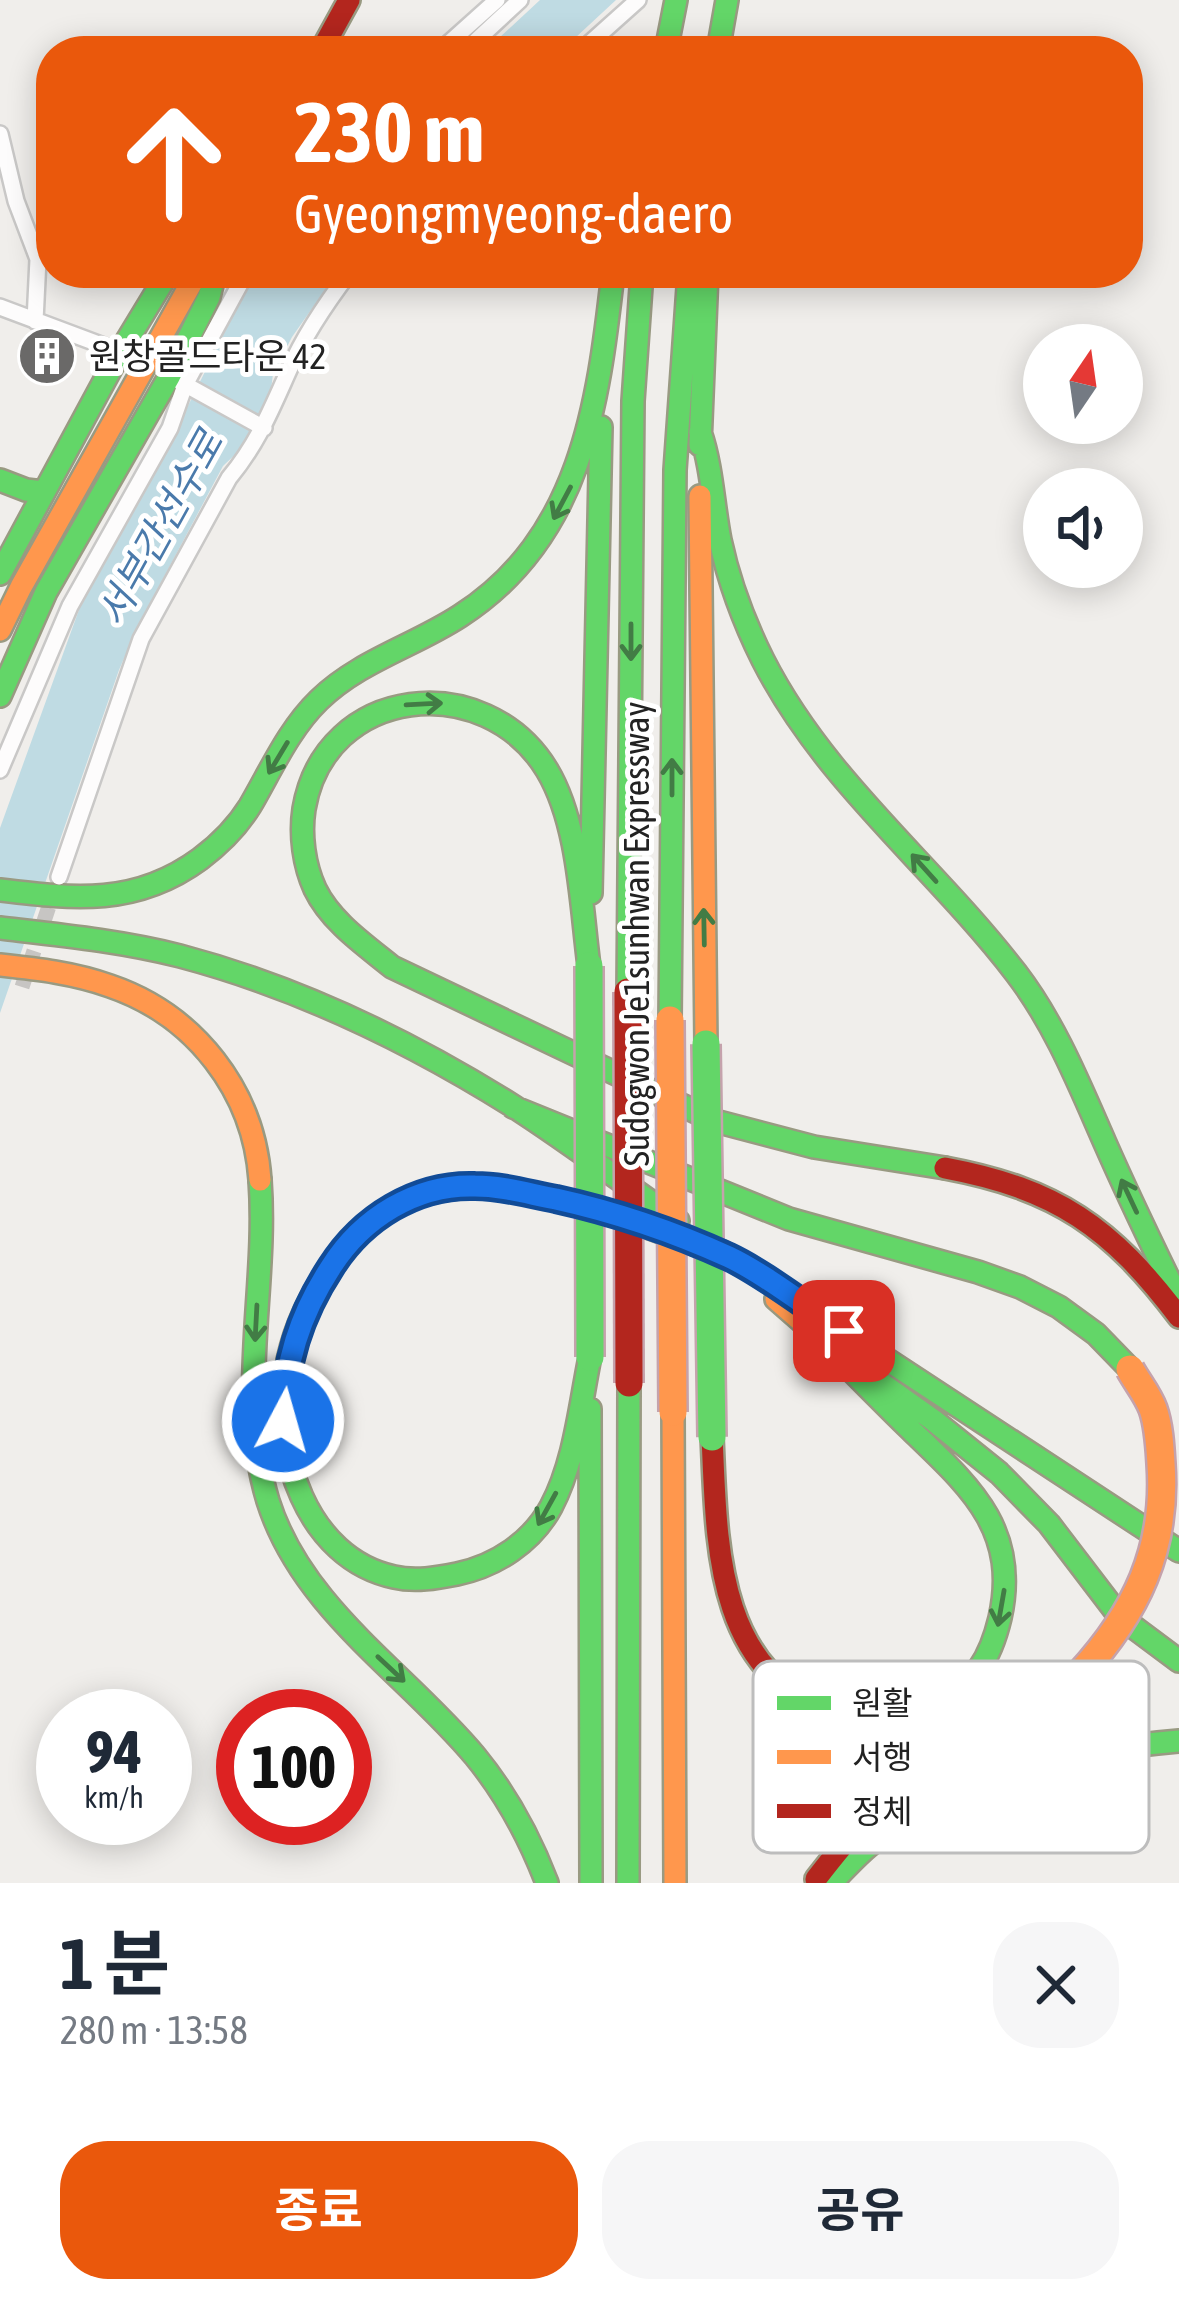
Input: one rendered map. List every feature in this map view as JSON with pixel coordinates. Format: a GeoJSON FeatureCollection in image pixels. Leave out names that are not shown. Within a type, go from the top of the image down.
{"type":"FeatureCollection","features":[{"type":"Feature","properties":{"kind":"main road"},"geometry":{"type":"LineString","coordinates":[[669,36],[676,0]]}},
{"type":"Feature","properties":{"kind":"main road"},"geometry":{"type":"LineString","coordinates":[[327,36],[338,7]]}},
{"type":"Feature","properties":{"kind":"main road"},"geometry":{"type":"LineString","coordinates":[[0,574],[159,288]]}},
{"type":"Feature","properties":{"kind":"main road"},"geometry":{"type":"LineString","coordinates":[[0,630],[189,288]]}},
{"type":"Feature","properties":{"kind":"main road"},"geometry":{"type":"LineString","coordinates":[[0,696],[46,592],[183,384],[211,288]]}},
{"type":"Feature","properties":{"kind":"main road"},"geometry":{"type":"LineString","coordinates":[[0,890],[52,886],[87,897],[142,890],[193,864],[234,828],[284,746],[319,700],[367,664],[465,614],[505,582],[562,507],[577,471],[591,423],[611,288]]}},
{"type":"Feature","properties":{"kind":"main road","name":"Sudogwon Je1sunhwan Expressway"},"geometry":{"type":"LineString","coordinates":[[628,1883],[628,992],[633,401],[641,288]]}},
{"type":"Feature","properties":{"kind":"main road","name":"Sudogwon Je1sunhwan Expressway"},"geometry":{"type":"LineString","coordinates":[[675,1883],[670,1020],[674,470],[688,288]]}},
{"type":"Feature","properties":{"kind":"main road"},"geometry":{"type":"LineString","coordinates":[[706,288],[700,432],[712,1437],[724,1568],[737,1619],[758,1661]]}},
{"type":"Feature","properties":{"kind":"main road"},"geometry":{"type":"LineString","coordinates":[[591,1883],[589,966],[604,351]]}},
{"type":"Feature","properties":{"kind":"main road"},"geometry":{"type":"LineString","coordinates":[[700,432],[710,458],[721,541],[737,593],[784,697],[820,753],[991,942],[1044,1015],[1179,1302]]}},
{"type":"Feature","properties":{"kind":"main road"},"geometry":{"type":"LineString","coordinates":[[0,480],[43,492]]}},
{"type":"Feature","properties":{"kind":"main road"},"geometry":{"type":"LineString","coordinates":[[589,966],[560,796],[544,765],[515,734],[482,713],[448,703],[409,704],[370,714],[322,755],[299,822],[304,856],[316,891],[348,930],[392,967],[715,1121],[761,1137],[950,1168],[1012,1183],[1057,1202],[1106,1235],[1148,1274],[1179,1317]]}},
{"type":"Feature","properties":{"kind":"main road"},"geometry":{"type":"LineString","coordinates":[[0,928],[205,963],[348,1017],[448,1067],[1179,1551]]}},
{"type":"Feature","properties":{"kind":"main road"},"geometry":{"type":"LineString","coordinates":[[11,966],[108,982],[152,1003],[187,1030],[218,1065],[244,1108],[258,1156],[263,1206],[254,1358],[256,1425],[262,1473],[277,1526],[327,1606],[461,1739],[499,1785],[527,1831],[547,1883]]}},
{"type":"Feature","properties":{"kind":"main road"},"geometry":{"type":"LineString","coordinates":[[513,1107],[799,1223],[1008,1281],[1051,1300],[1109,1344],[1153,1409],[1164,1448],[1169,1497],[1155,1569],[1134,1611],[1094,1661]]}},
{"type":"Feature","properties":{"kind":"main road"},"geometry":{"type":"LineString","coordinates":[[590,1357],[563,1476],[544,1519],[516,1548],[490,1564],[412,1582],[379,1574],[343,1556],[301,1498],[283,1421],[284,1381],[294,1338],[311,1297],[360,1230],[396,1203],[471,1185],[605,1210],[732,1258],[956,1471],[997,1533],[1007,1568],[995,1641],[985,1661]]}},
{"type":"Feature","properties":{"kind":"main road"},"geometry":{"type":"LineString","coordinates":[[826,1345],[935,1420],[1001,1474],[1040,1513],[1115,1612],[1179,1661]]}},
{"type":"Feature","properties":{"kind":"main road"},"geometry":{"type":"LineString","coordinates":[[1149,1744],[1179,1741]]}},
{"type":"Feature","properties":{"kind":"main road"},"geometry":{"type":"LineString","coordinates":[[814,1883],[835,1853]]}},
{"type":"Feature","properties":{"kind":"main road"},"geometry":{"type":"LineString","coordinates":[[830,1883],[862,1853]]}},
{"type":"Feature","properties":{"kind":"street"},"geometry":{"type":"LineString","coordinates":[[456,36],[496,0]]}},
{"type":"Feature","properties":{"kind":"street"},"geometry":{"type":"LineString","coordinates":[[480,36],[520,0]]}},
{"type":"Feature","properties":{"kind":"street"},"geometry":{"type":"LineString","coordinates":[[598,36],[638,0]]}},
{"type":"Feature","properties":{"kind":"street"},"geometry":{"type":"LineString","coordinates":[[0,134],[16,201],[36,255]]}},
{"type":"Feature","properties":{"kind":"street"},"geometry":{"type":"LineString","coordinates":[[35,321],[37,288]]}},
{"type":"Feature","properties":{"kind":"street"},"geometry":{"type":"LineString","coordinates":[[0,770],[70,606],[170,428],[183,384],[237,288]]}},
{"type":"Feature","properties":{"kind":"street"},"geometry":{"type":"LineString","coordinates":[[52,886],[141,640],[338,288]]}},
{"type":"Feature","properties":{"kind":"street"},"geometry":{"type":"LineString","coordinates":[[0,307],[120,352]]}},
{"type":"Feature","properties":{"kind":"street"},"geometry":{"type":"LineString","coordinates":[[183,384],[261,426]]}},
{"type":"Feature","properties":{"kind":"water"},"geometry":{"type":"Polygon","coordinates":[[[540,0],[616,0],[577,36],[501,36],[540,0]]]}},
{"type":"Feature","properties":{"kind":"water","name":"서부간선수로"},"geometry":{"type":"Polygon","coordinates":[[[247,288],[326,288],[292,337],[273,374],[270,398],[241,449],[223,466],[138,626],[0,1013],[0,828],[80,607],[247,288]]]}},
{"type":"Feature","properties":{"kind":"tunnel"},"geometry":{"type":"LineString","coordinates":[[22,987],[54,891]]}},
{"type":"Feature","properties":{"kind":"traffic: fast"},"geometry":{"type":"LineString","coordinates":[[669,36],[676,0]]}},
{"type":"Feature","properties":{"kind":"traffic: fast"},"geometry":{"type":"LineString","coordinates":[[721,36],[727,0]]}},
{"type":"Feature","properties":{"kind":"traffic: fast"},"geometry":{"type":"LineString","coordinates":[[0,574],[159,288]]}},
{"type":"Feature","properties":{"kind":"traffic: fast"},"geometry":{"type":"LineString","coordinates":[[0,696],[46,592],[169,377],[211,288]]}},
{"type":"Feature","properties":{"kind":"traffic: fast"},"geometry":{"type":"LineString","coordinates":[[0,890],[104,896],[176,874],[240,821],[290,737],[319,700],[369,664],[460,616],[501,584],[533,548],[558,508],[576,465],[600,372],[611,288]]}},
{"type":"Feature","properties":{"kind":"traffic: fast"},"geometry":{"type":"LineString","coordinates":[[628,992],[633,401],[641,288]]}},
{"type":"Feature","properties":{"kind":"traffic: fast"},"geometry":{"type":"LineString","coordinates":[[670,1020],[675,470],[688,288]]}},
{"type":"Feature","properties":{"kind":"traffic: fast"},"geometry":{"type":"LineString","coordinates":[[700,445],[706,288]]}},
{"type":"Feature","properties":{"kind":"traffic: fast"},"geometry":{"type":"LineString","coordinates":[[591,893],[601,427]]}},
{"type":"Feature","properties":{"kind":"traffic: fast"},"geometry":{"type":"LineString","coordinates":[[700,432],[728,571],[763,660],[817,745],[1030,993],[1065,1055],[1175,1292]]}},
{"type":"Feature","properties":{"kind":"traffic: fast"},"geometry":{"type":"LineString","coordinates":[[0,480],[43,492]]}},
{"type":"Feature","properties":{"kind":"traffic: fast"},"geometry":{"type":"LineString","coordinates":[[589,966],[566,814],[547,770],[520,737],[486,716],[448,705],[410,705],[374,715],[342,736],[318,768],[304,809],[306,860],[315,889],[330,912],[392,967],[715,1121],[814,1147],[945,1168]]}},
{"type":"Feature","properties":{"kind":"traffic: fast"},"geometry":{"type":"LineString","coordinates":[[0,928],[158,951],[310,1000],[474,1082],[678,1221]]}},
{"type":"Feature","properties":{"kind":"traffic: fast"},"geometry":{"type":"LineString","coordinates":[[589,966],[590,1357]]}},
{"type":"Feature","properties":{"kind":"traffic: fast"},"geometry":{"type":"LineString","coordinates":[[706,1044],[712,1437]]}},
{"type":"Feature","properties":{"kind":"traffic: fast"},"geometry":{"type":"LineString","coordinates":[[513,1107],[789,1219],[1020,1287],[1096,1334],[1130,1369]]}},
{"type":"Feature","properties":{"kind":"traffic: fast"},"geometry":{"type":"LineString","coordinates":[[260,1180],[254,1422],[268,1501],[284,1540],[330,1607],[487,1771],[516,1817],[547,1883]]}},
{"type":"Feature","properties":{"kind":"traffic: fast"},"geometry":{"type":"LineString","coordinates":[[525,1192],[446,1189],[399,1205],[358,1235],[312,1296],[289,1355],[283,1402],[291,1466],[317,1524],[338,1548],[364,1566],[394,1577],[457,1574],[512,1551],[543,1520],[559,1490],[590,1357]]}},
{"type":"Feature","properties":{"kind":"traffic: fast"},"geometry":{"type":"LineString","coordinates":[[723,1252],[1179,1551]]}},
{"type":"Feature","properties":{"kind":"traffic: fast"},"geometry":{"type":"LineString","coordinates":[[826,1345],[952,1470],[996,1534],[1004,1587],[996,1633],[984,1661]]}},
{"type":"Feature","properties":{"kind":"traffic: fast"},"geometry":{"type":"LineString","coordinates":[[864,1371],[999,1473],[1049,1524],[1120,1617],[1179,1661]]}},
{"type":"Feature","properties":{"kind":"traffic: fast"},"geometry":{"type":"LineString","coordinates":[[628,1883],[629,1383]]}},
{"type":"Feature","properties":{"kind":"traffic: fast"},"geometry":{"type":"LineString","coordinates":[[590,1409],[591,1883]]}},
{"type":"Feature","properties":{"kind":"traffic: fast"},"geometry":{"type":"LineString","coordinates":[[1149,1744],[1179,1741]]}},
{"type":"Feature","properties":{"kind":"traffic: fast"},"geometry":{"type":"LineString","coordinates":[[831,1883],[861,1853]]}},
{"type":"Feature","properties":{"kind":"traffic: slow"},"geometry":{"type":"LineString","coordinates":[[0,630],[189,288]]}},
{"type":"Feature","properties":{"kind":"traffic: slow"},"geometry":{"type":"LineString","coordinates":[[700,496],[706,1044]]}},
{"type":"Feature","properties":{"kind":"traffic: slow"},"geometry":{"type":"LineString","coordinates":[[0,965],[96,982],[141,999],[168,1016],[215,1061],[232,1087],[246,1116],[260,1180]]}},
{"type":"Feature","properties":{"kind":"traffic: slow"},"geometry":{"type":"LineString","coordinates":[[670,1020],[673,1412]]}},
{"type":"Feature","properties":{"kind":"traffic: slow"},"geometry":{"type":"LineString","coordinates":[[525,1192],[609,1213],[732,1258]]}},
{"type":"Feature","properties":{"kind":"traffic: slow"},"geometry":{"type":"LineString","coordinates":[[776,1299],[839,1354]]}},
{"type":"Feature","properties":{"kind":"traffic: slow"},"geometry":{"type":"LineString","coordinates":[[1091,1661],[1132,1603],[1159,1524],[1157,1422],[1130,1369]]}},
{"type":"Feature","properties":{"kind":"traffic: slow"},"geometry":{"type":"LineString","coordinates":[[673,1412],[675,1883]]}},
{"type":"Feature","properties":{"kind":"traffic: jam"},"geometry":{"type":"LineString","coordinates":[[329,36],[349,0]]}},
{"type":"Feature","properties":{"kind":"traffic: jam"},"geometry":{"type":"LineString","coordinates":[[628,992],[629,1383]]}},
{"type":"Feature","properties":{"kind":"traffic: jam"},"geometry":{"type":"LineString","coordinates":[[945,1168],[1019,1187],[1078,1217],[1130,1259],[1179,1317]]}},
{"type":"Feature","properties":{"kind":"traffic: jam"},"geometry":{"type":"LineString","coordinates":[[712,1437],[721,1558],[743,1634],[761,1661]]}},
{"type":"Feature","properties":{"kind":"traffic: jam"},"geometry":{"type":"LineString","coordinates":[[816,1879],[836,1853]]}},
{"type":"Feature","properties":{"kind":"place","name":"원창골드타운 42"},"geometry":{"type":"Point","coordinates":[47,356]}},
{"type":"Feature","properties":{"kind":"route"},"geometry":{"type":"LineString","coordinates":[[283,1421],[284,1381],[294,1338],[311,1297],[335,1259],[360,1230],[396,1203],[435,1190],[471,1185],[506,1188],[605,1210],[732,1258],[844,1331]]}}]}
